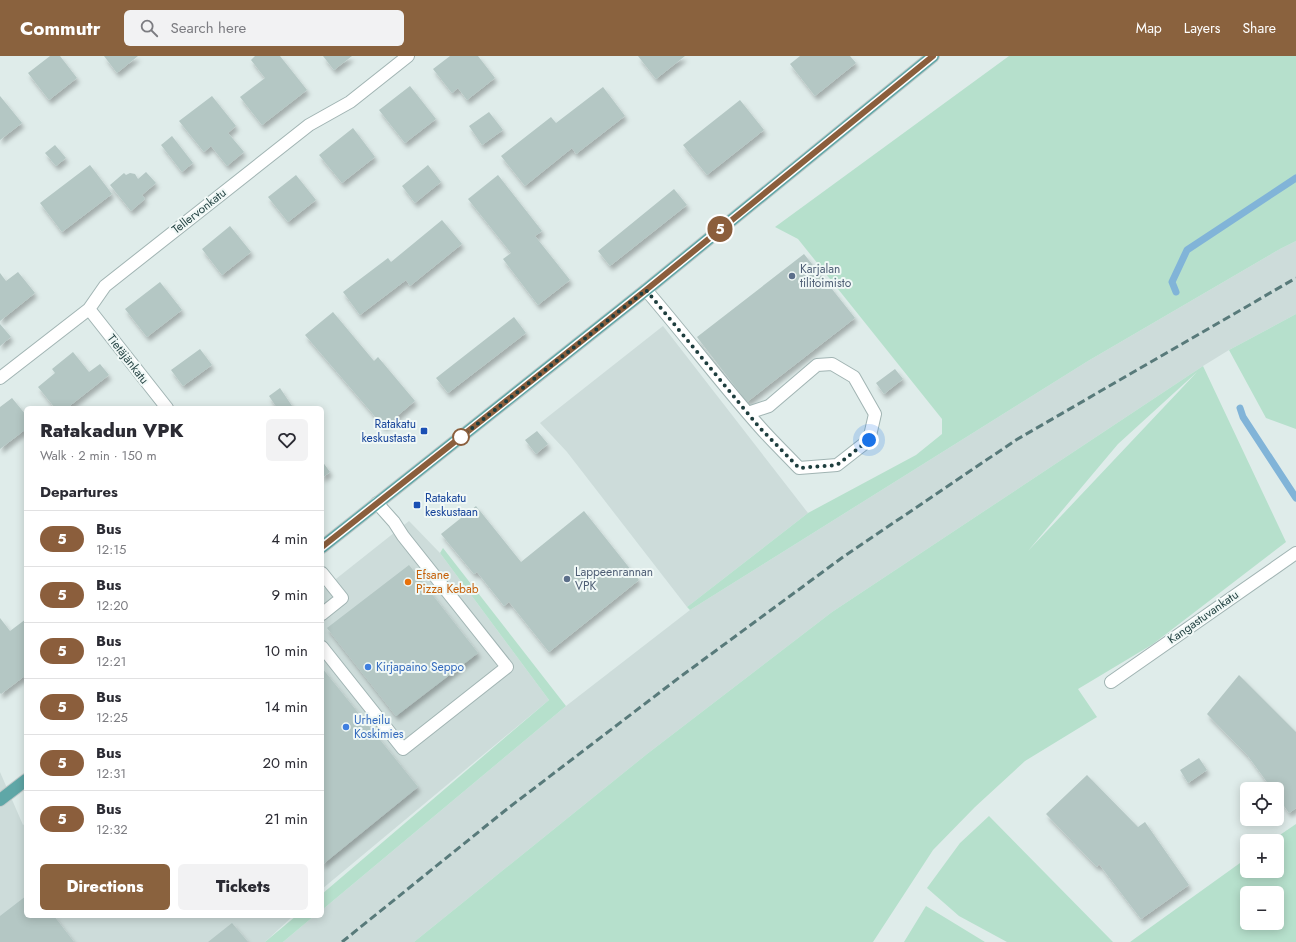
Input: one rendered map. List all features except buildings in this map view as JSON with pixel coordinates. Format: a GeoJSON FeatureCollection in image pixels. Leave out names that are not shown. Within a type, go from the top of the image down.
{"type":"FeatureCollection","features":[{"type":"Feature","properties":{"kind":"main road"},"geometry":{"type":"LineString","coordinates":[[324,545],[646,290],[933,56]]}},
{"type":"Feature","properties":{"kind":"main road"},"geometry":{"type":"LineString","coordinates":[[0,800],[24,782]]}},
{"type":"Feature","properties":{"kind":"street","name":"Tellervonkatu"},"geometry":{"type":"LineString","coordinates":[[0,378],[89,309],[104,286],[309,125],[350,102],[408,56]]}},
{"type":"Feature","properties":{"kind":"street"},"geometry":{"type":"LineString","coordinates":[[646,290],[759,427],[799,468],[837,465],[869,440],[875,414],[854,377],[832,364],[816,365],[769,406],[748,413]]}},
{"type":"Feature","properties":{"kind":"street","name":"Tietäjänkatu"},"geometry":{"type":"LineString","coordinates":[[89,309],[165,406]]}},
{"type":"Feature","properties":{"kind":"street"},"geometry":{"type":"LineString","coordinates":[[324,650],[403,749],[507,667],[403,536],[394,522],[377,503]]}},
{"type":"Feature","properties":{"kind":"street","name":"Kangastuvankatu"},"geometry":{"type":"LineString","coordinates":[[1111,682],[1296,553]]}},
{"type":"Feature","properties":{"kind":"street"},"geometry":{"type":"LineString","coordinates":[[324,576],[342,598],[324,612]]}},
{"type":"Feature","properties":{"kind":"shaded area"},"geometry":{"type":"Polygon","coordinates":[[[1296,241],[1296,314],[1229,350],[1203,366],[832,612],[647,754],[414,942],[283,942],[312,918],[324,918],[324,908],[566,706],[690,610],[1088,361],[1296,241]]]}},
{"type":"Feature","properties":{"kind":"shaded area"},"geometry":{"type":"Polygon","coordinates":[[[663,326],[808,513],[687,607],[567,452],[540,423],[663,326]]]}},
{"type":"Feature","properties":{"kind":"shaded area"},"geometry":{"type":"Polygon","coordinates":[[[409,521],[440,553],[549,700],[324,887],[324,588],[409,521]]]}},
{"type":"Feature","properties":{"kind":"shaded area"},"geometry":{"type":"Polygon","coordinates":[[[0,772],[23,825],[24,824],[24,918],[291,918],[265,942],[0,942],[0,772]]]}},
{"type":"Feature","properties":{"kind":"green space"},"geometry":{"type":"Polygon","coordinates":[[[1009,56],[1296,56],[1296,241],[1088,361],[690,610],[687,607],[808,513],[916,455],[942,434],[942,419],[798,239],[775,227],[1009,56]]]}},
{"type":"Feature","properties":{"kind":"green space"},"geometry":{"type":"Polygon","coordinates":[[[1296,314],[1296,429],[1266,418],[1229,350],[1296,314]]]}},
{"type":"Feature","properties":{"kind":"green space"},"geometry":{"type":"Polygon","coordinates":[[[1203,366],[1286,542],[1153,644],[1078,689],[1097,717],[1025,761],[975,807],[933,850],[873,942],[414,942],[647,754],[832,612],[1203,366]],[[1197,372],[1118,444],[1028,551],[1197,372]]]}},
{"type":"Feature","properties":{"kind":"green space"},"geometry":{"type":"Polygon","coordinates":[[[443,548],[566,706],[324,908],[324,892],[549,700],[440,553],[443,548]]]}},
{"type":"Feature","properties":{"kind":"green space"},"geometry":{"type":"Polygon","coordinates":[[[989,816],[1113,942],[1007,942],[959,916],[927,888],[960,843],[989,816]]]}},
{"type":"Feature","properties":{"kind":"green space"},"geometry":{"type":"Polygon","coordinates":[[[1296,824],[1296,942],[1130,942],[1240,863],[1240,878],[1284,878],[1284,834],[1281,834],[1296,824]]]}},
{"type":"Feature","properties":{"kind":"green space"},"geometry":{"type":"Polygon","coordinates":[[[926,906],[985,942],[904,942],[926,906]]]}},
{"type":"Feature","properties":{"kind":"green space"},"geometry":{"type":"Polygon","coordinates":[[[294,918],[312,918],[283,942],[265,942],[294,918]]]}},
{"type":"Feature","properties":{"kind":"waterway"},"geometry":{"type":"LineString","coordinates":[[1176,292],[1172,282],[1187,250],[1296,178]]}},
{"type":"Feature","properties":{"kind":"waterway"},"geometry":{"type":"LineString","coordinates":[[1240,408],[1243,417],[1296,498]]}},
{"type":"Feature","properties":{"kind":"railway"},"geometry":{"type":"LineString","coordinates":[[342,942],[507,809],[680,677],[843,557],[1016,440],[1296,278]]}},
{"type":"Feature","properties":{"kind":"bus line","name":"5"},"geometry":{"type":"LineString","coordinates":[[324,545],[646,290],[933,56]]}},
{"type":"Feature","properties":{"kind":"place","name":"Karjalan tilitoimisto"},"geometry":{"type":"Point","coordinates":[792,276]}},
{"type":"Feature","properties":{"kind":"place","name":"Ratakatu keskustasta"},"geometry":{"type":"Point","coordinates":[424,431]}},
{"type":"Feature","properties":{"kind":"place","name":"Ratakatu keskustaan"},"geometry":{"type":"Point","coordinates":[417,505]}},
{"type":"Feature","properties":{"kind":"place","name":"Lappeenrannan VPK"},"geometry":{"type":"Point","coordinates":[567,579]}},
{"type":"Feature","properties":{"kind":"place","name":"Efsane Pizza Kebab"},"geometry":{"type":"Point","coordinates":[408,582]}},
{"type":"Feature","properties":{"kind":"place","name":"Kirjapaino Seppo"},"geometry":{"type":"Point","coordinates":[368,667]}},
{"type":"Feature","properties":{"kind":"place","name":"Urheilu Koskimies"},"geometry":{"type":"Point","coordinates":[346,727]}},
{"type":"Feature","properties":{"kind":"route"},"geometry":{"type":"LineString","coordinates":[[461,437],[646,290],[759,427],[799,468],[837,465],[869,440]]}}]}
